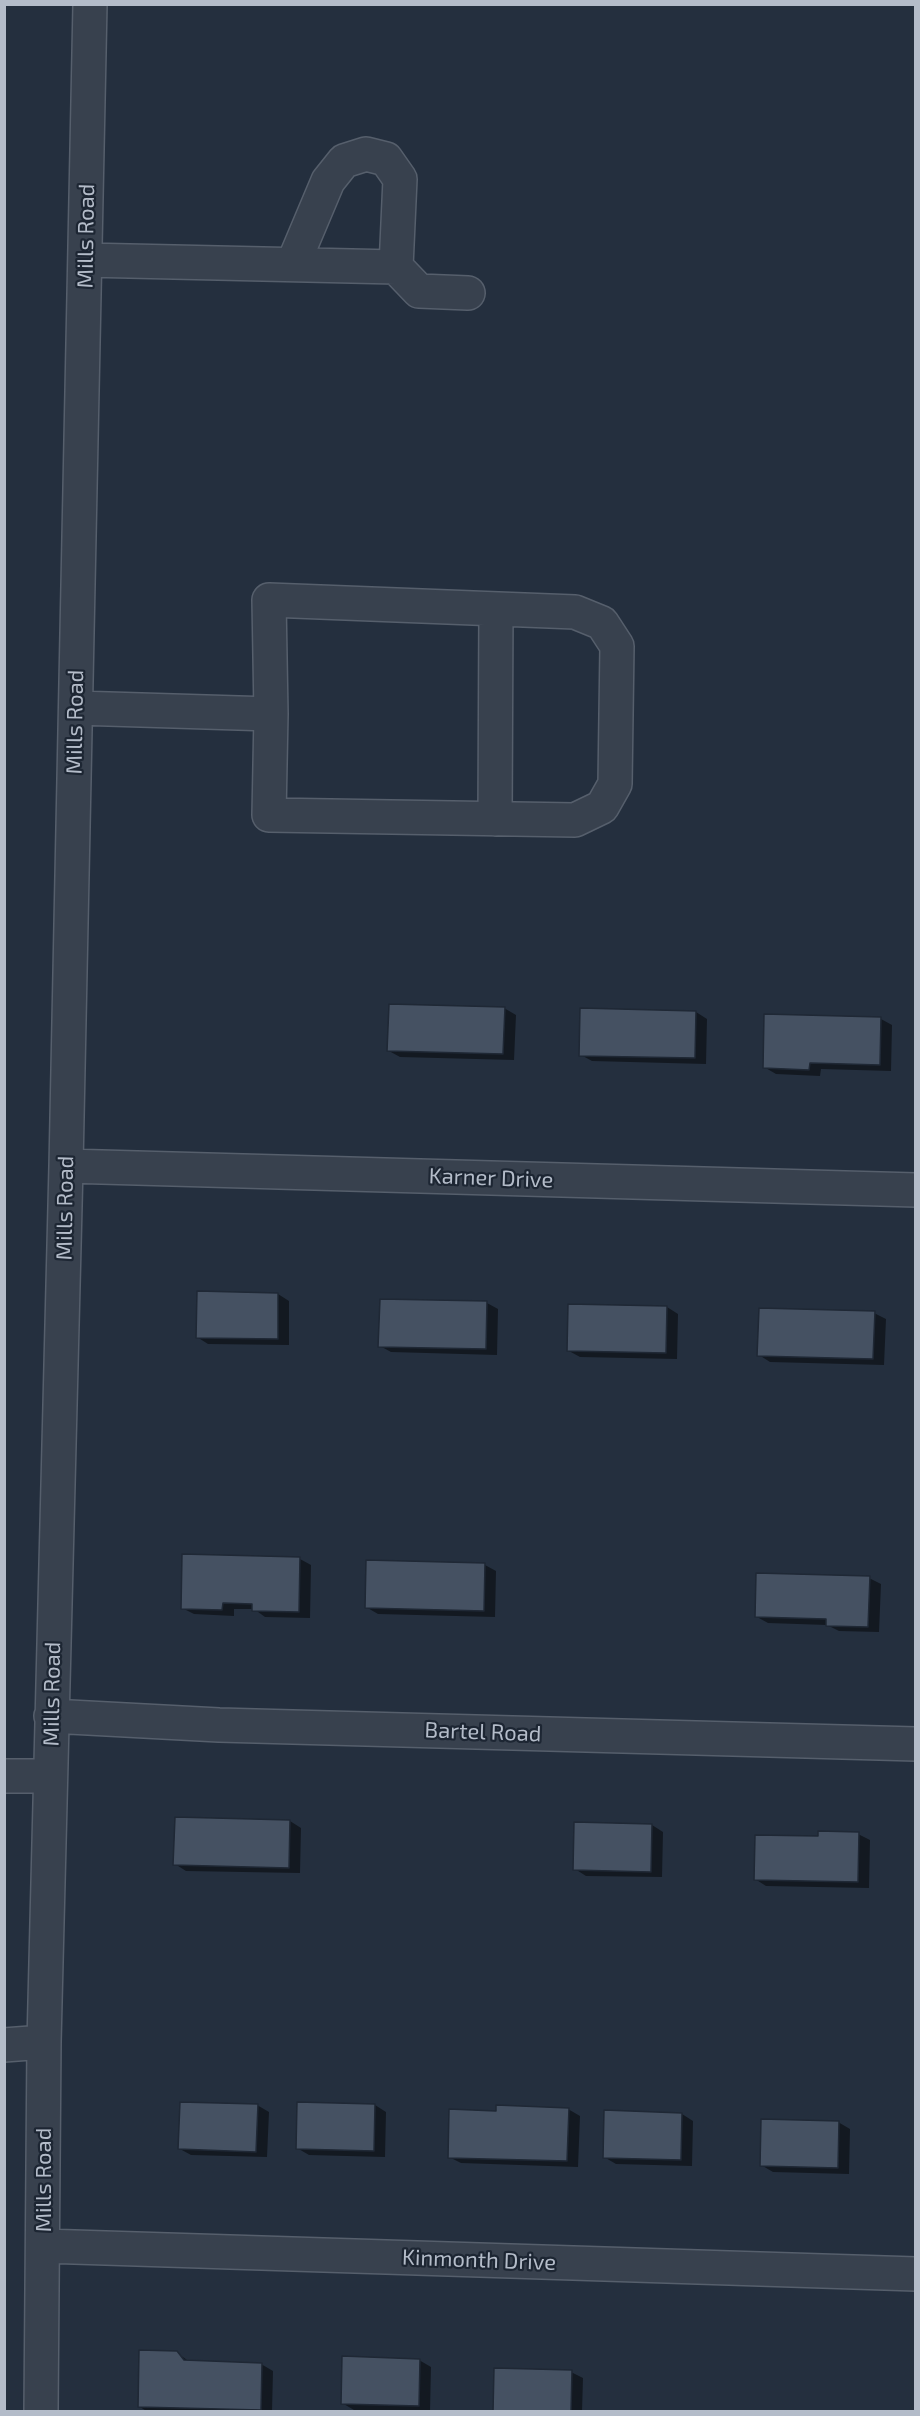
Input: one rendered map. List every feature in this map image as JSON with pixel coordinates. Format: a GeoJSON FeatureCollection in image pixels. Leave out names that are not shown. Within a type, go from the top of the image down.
{"type":"FeatureCollection","features":[{"type":"Feature","properties":{"kind":"street","name":"Mills Road"},"geometry":{"type":"LineString","coordinates":[[41,2412],[44,2042],[66,1166],[90,4]]}},
{"type":"Feature","properties":{"kind":"street"},"geometry":{"type":"LineString","coordinates":[[293,264],[328,181],[344,161],[366,154],[386,159],[400,179],[396,267]]}},
{"type":"Feature","properties":{"kind":"street"},"geometry":{"type":"LineString","coordinates":[[85,260],[396,267],[419,291],[468,293]]}},
{"type":"Feature","properties":{"kind":"street"},"geometry":{"type":"LineString","coordinates":[[269,600],[496,609],[575,612],[602,623],[617,646],[615,784],[602,807],[575,820],[269,814],[271,714],[269,600]]}},
{"type":"Feature","properties":{"kind":"street"},"geometry":{"type":"LineString","coordinates":[[495,819],[496,609]]}},
{"type":"Feature","properties":{"kind":"street"},"geometry":{"type":"LineString","coordinates":[[75,708],[271,714]]}},
{"type":"Feature","properties":{"kind":"street","name":"Karner Drive"},"geometry":{"type":"LineString","coordinates":[[66,1166],[915,1190]]}},
{"type":"Feature","properties":{"kind":"street","name":"Bartel Road"},"geometry":{"type":"LineString","coordinates":[[51,1716],[219,1725],[915,1744]]}},
{"type":"Feature","properties":{"kind":"street"},"geometry":{"type":"LineString","coordinates":[[4,1776],[50,1776]]}},
{"type":"Feature","properties":{"kind":"street"},"geometry":{"type":"LineString","coordinates":[[4,2045],[44,2042]]}},
{"type":"Feature","properties":{"kind":"street","name":"Kinmonth Drive"},"geometry":{"type":"LineString","coordinates":[[43,2247],[915,2274]]}},
{"type":"Feature","properties":{"kind":"building"},"geometry":{"type":"Polygon","coordinates":[[[389,1004],[505,1007],[503,1054],[387,1051],[389,1004]]]}},
{"type":"Feature","properties":{"kind":"building"},"geometry":{"type":"Polygon","coordinates":[[[580,1008],[696,1011],[695,1058],[579,1056],[580,1008]]]}},
{"type":"Feature","properties":{"kind":"building"},"geometry":{"type":"Polygon","coordinates":[[[764,1014],[881,1017],[880,1065],[810,1063],[809,1070],[763,1068],[764,1014]]]}},
{"type":"Feature","properties":{"kind":"building"},"geometry":{"type":"Polygon","coordinates":[[[197,1291],[278,1293],[278,1339],[196,1338],[197,1291]]]}},
{"type":"Feature","properties":{"kind":"building"},"geometry":{"type":"Polygon","coordinates":[[[380,1299],[487,1301],[486,1349],[378,1347],[380,1299]]]}},
{"type":"Feature","properties":{"kind":"building"},"geometry":{"type":"Polygon","coordinates":[[[568,1304],[667,1306],[666,1353],[567,1351],[568,1304]]]}},
{"type":"Feature","properties":{"kind":"building"},"geometry":{"type":"Polygon","coordinates":[[[759,1308],[875,1311],[873,1359],[757,1356],[759,1308]]]}},
{"type":"Feature","properties":{"kind":"building"},"geometry":{"type":"Polygon","coordinates":[[[182,1554],[300,1557],[299,1612],[252,1611],[252,1604],[223,1603],[222,1610],[181,1609],[182,1554]]]}},
{"type":"Feature","properties":{"kind":"building"},"geometry":{"type":"Polygon","coordinates":[[[366,1560],[485,1563],[484,1611],[365,1608],[366,1560]]]}},
{"type":"Feature","properties":{"kind":"building"},"geometry":{"type":"Polygon","coordinates":[[[756,1573],[870,1576],[868,1627],[826,1626],[826,1619],[755,1617],[756,1573]]]}},
{"type":"Feature","properties":{"kind":"building"},"geometry":{"type":"Polygon","coordinates":[[[175,1817],[290,1820],[289,1868],[173,1865],[175,1817]]]}},
{"type":"Feature","properties":{"kind":"building"},"geometry":{"type":"Polygon","coordinates":[[[574,1822],[652,1824],[651,1872],[573,1870],[574,1822]]]}},
{"type":"Feature","properties":{"kind":"building"},"geometry":{"type":"Polygon","coordinates":[[[818,1831],[859,1832],[858,1882],[754,1880],[755,1835],[818,1836],[818,1831]]]}},
{"type":"Feature","properties":{"kind":"building"},"geometry":{"type":"Polygon","coordinates":[[[180,2102],[258,2104],[256,2152],[178,2149],[180,2102]]]}},
{"type":"Feature","properties":{"kind":"building"},"geometry":{"type":"Polygon","coordinates":[[[297,2102],[375,2104],[374,2151],[296,2149],[297,2102]]]}},
{"type":"Feature","properties":{"kind":"building"},"geometry":{"type":"Polygon","coordinates":[[[496,2105],[569,2108],[567,2161],[448,2158],[449,2109],[496,2111],[496,2105]]]}},
{"type":"Feature","properties":{"kind":"building"},"geometry":{"type":"Polygon","coordinates":[[[604,2110],[682,2113],[681,2160],[603,2158],[604,2110]]]}},
{"type":"Feature","properties":{"kind":"building"},"geometry":{"type":"Polygon","coordinates":[[[761,2119],[839,2121],[838,2168],[760,2166],[761,2119]]]}},
{"type":"Feature","properties":{"kind":"building"},"geometry":{"type":"Polygon","coordinates":[[[139,2350],[177,2351],[184,2360],[262,2363],[261,2410],[138,2407],[139,2350]]]}},
{"type":"Feature","properties":{"kind":"building"},"geometry":{"type":"Polygon","coordinates":[[[342,2356],[420,2359],[419,2406],[341,2404],[342,2356]]]}},
{"type":"Feature","properties":{"kind":"building"},"geometry":{"type":"Polygon","coordinates":[[[494,2368],[572,2370],[571,2412],[493,2412],[494,2368]]]}}]}
